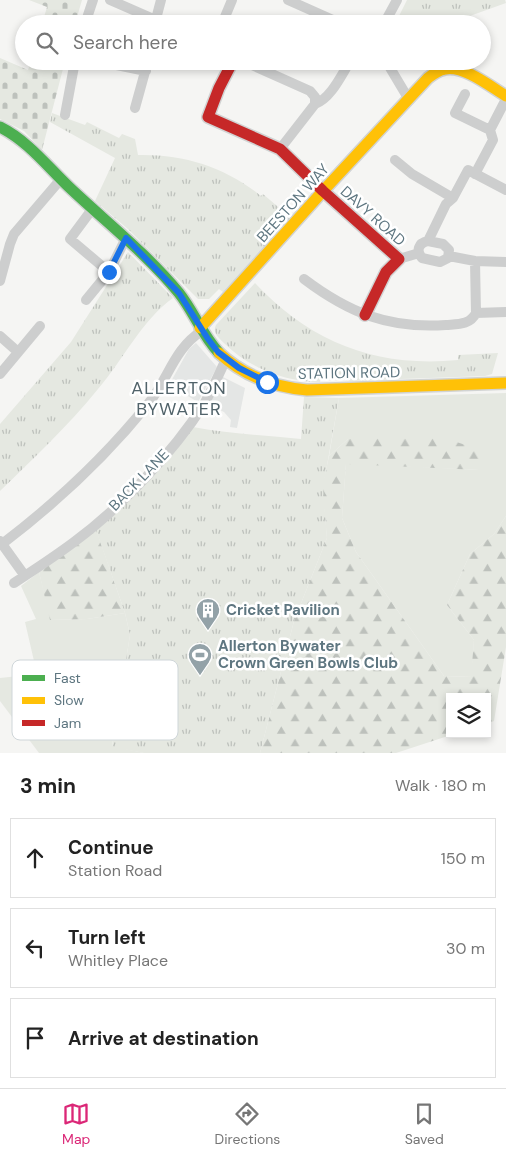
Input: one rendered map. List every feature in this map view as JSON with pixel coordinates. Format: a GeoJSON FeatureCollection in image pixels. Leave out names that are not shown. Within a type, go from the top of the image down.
{"type":"FeatureCollection","features":[{"type":"Feature","properties":{"kind":"street"},"geometry":{"type":"LineString","coordinates":[[88,15],[93,0]]}},
{"type":"Feature","properties":{"kind":"street"},"geometry":{"type":"LineString","coordinates":[[110,0],[143,15]]}},
{"type":"Feature","properties":{"kind":"street"},"geometry":{"type":"LineString","coordinates":[[160,15],[161,0]]}},
{"type":"Feature","properties":{"kind":"street"},"geometry":{"type":"LineString","coordinates":[[226,15],[232,0]]}},
{"type":"Feature","properties":{"kind":"street"},"geometry":{"type":"LineString","coordinates":[[288,0],[311,5],[327,15]]}},
{"type":"Feature","properties":{"kind":"street"},"geometry":{"type":"LineString","coordinates":[[389,15],[397,0]]}},
{"type":"Feature","properties":{"kind":"street"},"geometry":{"type":"LineString","coordinates":[[65,116],[73,70]]}},
{"type":"Feature","properties":{"kind":"street"},"geometry":{"type":"LineString","coordinates":[[135,108],[146,70]]}},
{"type":"Feature","properties":{"kind":"street"},"geometry":{"type":"LineString","coordinates":[[228,70],[208,117],[280,148],[315,104],[321,102],[338,82],[345,70]]}},
{"type":"Feature","properties":{"kind":"street"},"geometry":{"type":"LineString","coordinates":[[262,70],[310,92],[315,97],[315,104]]}},
{"type":"Feature","properties":{"kind":"street"},"geometry":{"type":"LineString","coordinates":[[391,70],[408,98]]}},
{"type":"Feature","properties":{"kind":"street","name":"BEESTON WAY"},"geometry":{"type":"LineString","coordinates":[[201,329],[408,98],[428,78],[440,70]]}},
{"type":"Feature","properties":{"kind":"street","name":"BEESTON WAY"},"geometry":{"type":"LineString","coordinates":[[460,70],[506,97]]}},
{"type":"Feature","properties":{"kind":"street"},"geometry":{"type":"LineString","coordinates":[[465,94],[455,113],[490,130]]}},
{"type":"Feature","properties":{"kind":"street"},"geometry":{"type":"LineString","coordinates":[[428,241],[446,204],[453,198],[472,172],[492,140],[490,130],[506,97]]}},
{"type":"Feature","properties":{"kind":"street","name":"STATION ROAD"},"geometry":{"type":"LineString","coordinates":[[0,126],[22,139],[61,179],[126,238],[179,293],[218,352],[253,376],[281,387],[330,390],[506,383]]}},
{"type":"Feature","properties":{"kind":"street","name":"DAVY ROAD"},"geometry":{"type":"LineString","coordinates":[[280,148],[323,191],[398,259],[386,272],[364,315]]}},
{"type":"Feature","properties":{"kind":"street"},"geometry":{"type":"LineString","coordinates":[[395,160],[412,174],[453,198]]}},
{"type":"Feature","properties":{"kind":"street"},"geometry":{"type":"LineString","coordinates":[[472,172],[506,190]]}},
{"type":"Feature","properties":{"kind":"street"},"geometry":{"type":"LineString","coordinates":[[0,281],[10,244],[20,225],[61,179]]}},
{"type":"Feature","properties":{"kind":"street"},"geometry":{"type":"LineString","coordinates":[[94,208],[70,239],[109,272]]}},
{"type":"Feature","properties":{"kind":"street"},"geometry":{"type":"LineString","coordinates":[[0,237],[10,244]]}},
{"type":"Feature","properties":{"kind":"street"},"geometry":{"type":"LineString","coordinates":[[86,300],[109,272],[126,238]]}},
{"type":"Feature","properties":{"kind":"street"},"geometry":{"type":"LineString","coordinates":[[428,241],[446,245],[449,250],[449,256],[443,262],[422,258],[419,253],[420,245],[428,241]]}},
{"type":"Feature","properties":{"kind":"street"},"geometry":{"type":"LineString","coordinates":[[398,259],[419,253]]}},
{"type":"Feature","properties":{"kind":"street"},"geometry":{"type":"LineString","coordinates":[[449,256],[475,261],[506,262]]}},
{"type":"Feature","properties":{"kind":"street"},"geometry":{"type":"LineString","coordinates":[[304,279],[334,301],[364,315],[397,324],[427,326],[465,323],[473,319],[476,313],[475,261]]}},
{"type":"Feature","properties":{"kind":"street"},"geometry":{"type":"LineString","coordinates":[[476,313],[506,312]]}},
{"type":"Feature","properties":{"kind":"street"},"geometry":{"type":"LineString","coordinates":[[0,374],[40,326]]}},
{"type":"Feature","properties":{"kind":"street"},"geometry":{"type":"LineString","coordinates":[[24,576],[1,542],[50,505],[98,460],[150,402],[187,341],[201,329]]}},
{"type":"Feature","properties":{"kind":"street"},"geometry":{"type":"LineString","coordinates":[[0,336],[18,352]]}},
{"type":"Feature","properties":{"kind":"street","name":"BACK LANE"},"geometry":{"type":"LineString","coordinates":[[14,583],[74,542],[121,502],[184,432],[204,403],[226,359]]}},
{"type":"Feature","properties":{"kind":"shaded area"},"geometry":{"type":"Polygon","coordinates":[[[196,343],[217,367],[198,402],[169,385],[189,349],[196,343]]]}},
{"type":"Feature","properties":{"kind":"shaded area"},"geometry":{"type":"Polygon","coordinates":[[[223,377],[245,388],[237,428],[230,427],[231,420],[224,412],[208,404],[223,377]]]}},
{"type":"Feature","properties":{"kind":"green space"},"geometry":{"type":"Polygon","coordinates":[[[29,0],[82,0],[78,15],[45,15],[47,7],[29,0]]]}},
{"type":"Feature","properties":{"kind":"green space"},"geometry":{"type":"Polygon","coordinates":[[[407,0],[505,0],[506,3],[473,15],[400,15],[407,0]]]}},
{"type":"Feature","properties":{"kind":"green space"},"geometry":{"type":"Polygon","coordinates":[[[0,58],[15,64],[15,70],[63,70],[42,150],[24,131],[0,119],[0,58]]]}},
{"type":"Feature","properties":{"kind":"green space"},"geometry":{"type":"Polygon","coordinates":[[[52,113],[85,125],[87,122],[119,138],[122,134],[135,139],[138,155],[155,155],[188,160],[218,170],[233,177],[261,196],[263,194],[291,218],[223,292],[219,289],[209,299],[198,299],[129,230],[95,201],[115,158],[50,122],[52,113]]]}},
{"type":"Feature","properties":{"kind":"green space"},"geometry":{"type":"Polygon","coordinates":[[[128,252],[173,298],[142,329],[87,403],[0,491],[0,424],[71,342],[128,252]]]}},
{"type":"Feature","properties":{"kind":"green space"},"geometry":{"type":"Polygon","coordinates":[[[255,283],[276,304],[298,321],[346,347],[372,355],[399,360],[458,360],[458,355],[498,353],[492,374],[485,376],[346,381],[347,378],[325,369],[320,382],[294,379],[269,372],[235,353],[218,337],[215,330],[216,325],[255,283]]]}},
{"type":"Feature","properties":{"kind":"green space"},"geometry":{"type":"Polygon","coordinates":[[[506,393],[506,516],[494,534],[470,554],[447,605],[474,640],[472,677],[444,676],[356,552],[342,518],[346,463],[480,470],[348,439],[329,456],[339,398],[506,393]]]}},
{"type":"Feature","properties":{"kind":"green space"},"geometry":{"type":"Polygon","coordinates":[[[304,397],[339,398],[323,488],[327,538],[294,621],[260,753],[144,753],[112,747],[113,740],[178,740],[178,660],[126,660],[130,635],[125,613],[96,530],[193,427],[301,439],[304,397]]]}},
{"type":"Feature","properties":{"kind":"green space"},"geometry":{"type":"Polygon","coordinates":[[[436,435],[483,451],[480,470],[346,464],[342,518],[356,552],[444,676],[471,677],[474,640],[447,605],[470,554],[494,534],[506,516],[506,647],[494,721],[491,722],[491,693],[446,693],[446,737],[396,753],[260,753],[294,621],[327,538],[322,488],[329,456],[348,439],[436,435]]]}},
{"type":"Feature","properties":{"kind":"green space"},"geometry":{"type":"Polygon","coordinates":[[[96,529],[125,613],[87,619],[50,620],[39,572],[96,529]]]}},
{"type":"Feature","properties":{"kind":"green space"},"geometry":{"type":"Polygon","coordinates":[[[39,572],[51,620],[87,619],[125,613],[130,635],[126,660],[34,660],[25,622],[36,619],[21,586],[39,572]]]}},
{"type":"Feature","properties":{"kind":"green space"},"geometry":{"type":"Polygon","coordinates":[[[12,677],[12,717],[0,701],[0,678],[12,677]]]}},
{"type":"Feature","properties":{"kind":"green space"},"geometry":{"type":"Polygon","coordinates":[[[29,740],[113,740],[112,746],[144,753],[39,753],[29,740]]]}},
{"type":"Feature","properties":{"kind":"traffic: fast"},"geometry":{"type":"LineString","coordinates":[[0,127],[20,139],[37,154],[69,187],[153,264],[179,293],[219,353]]}},
{"type":"Feature","properties":{"kind":"traffic: slow"},"geometry":{"type":"LineString","coordinates":[[200,328],[428,78],[442,70]]}},
{"type":"Feature","properties":{"kind":"traffic: slow"},"geometry":{"type":"LineString","coordinates":[[460,70],[469,73],[506,96]]}},
{"type":"Feature","properties":{"kind":"traffic: slow"},"geometry":{"type":"LineString","coordinates":[[219,353],[239,368],[260,379],[282,386],[307,390],[506,383]]}},
{"type":"Feature","properties":{"kind":"traffic: jam"},"geometry":{"type":"LineString","coordinates":[[228,70],[208,117],[280,149],[323,191],[399,259],[386,272],[365,315]]}},
{"type":"Feature","properties":{"kind":"place","name":"Cricket Pavilion"},"geometry":{"type":"Point","coordinates":[208,631]}},
{"type":"Feature","properties":{"kind":"place","name":"Allerton Bywater Crown Green Bowls Club"},"geometry":{"type":"Point","coordinates":[200,676]}},
{"type":"Feature","properties":{"kind":"district","name":"ALLERTON BYWATER"},"geometry":{"type":"Point","coordinates":[179,398]}},
{"type":"Feature","properties":{"kind":"route"},"geometry":{"type":"LineString","coordinates":[[109,272],[126,238],[179,293],[200,328],[218,352],[239,368],[267,382]]}}]}
